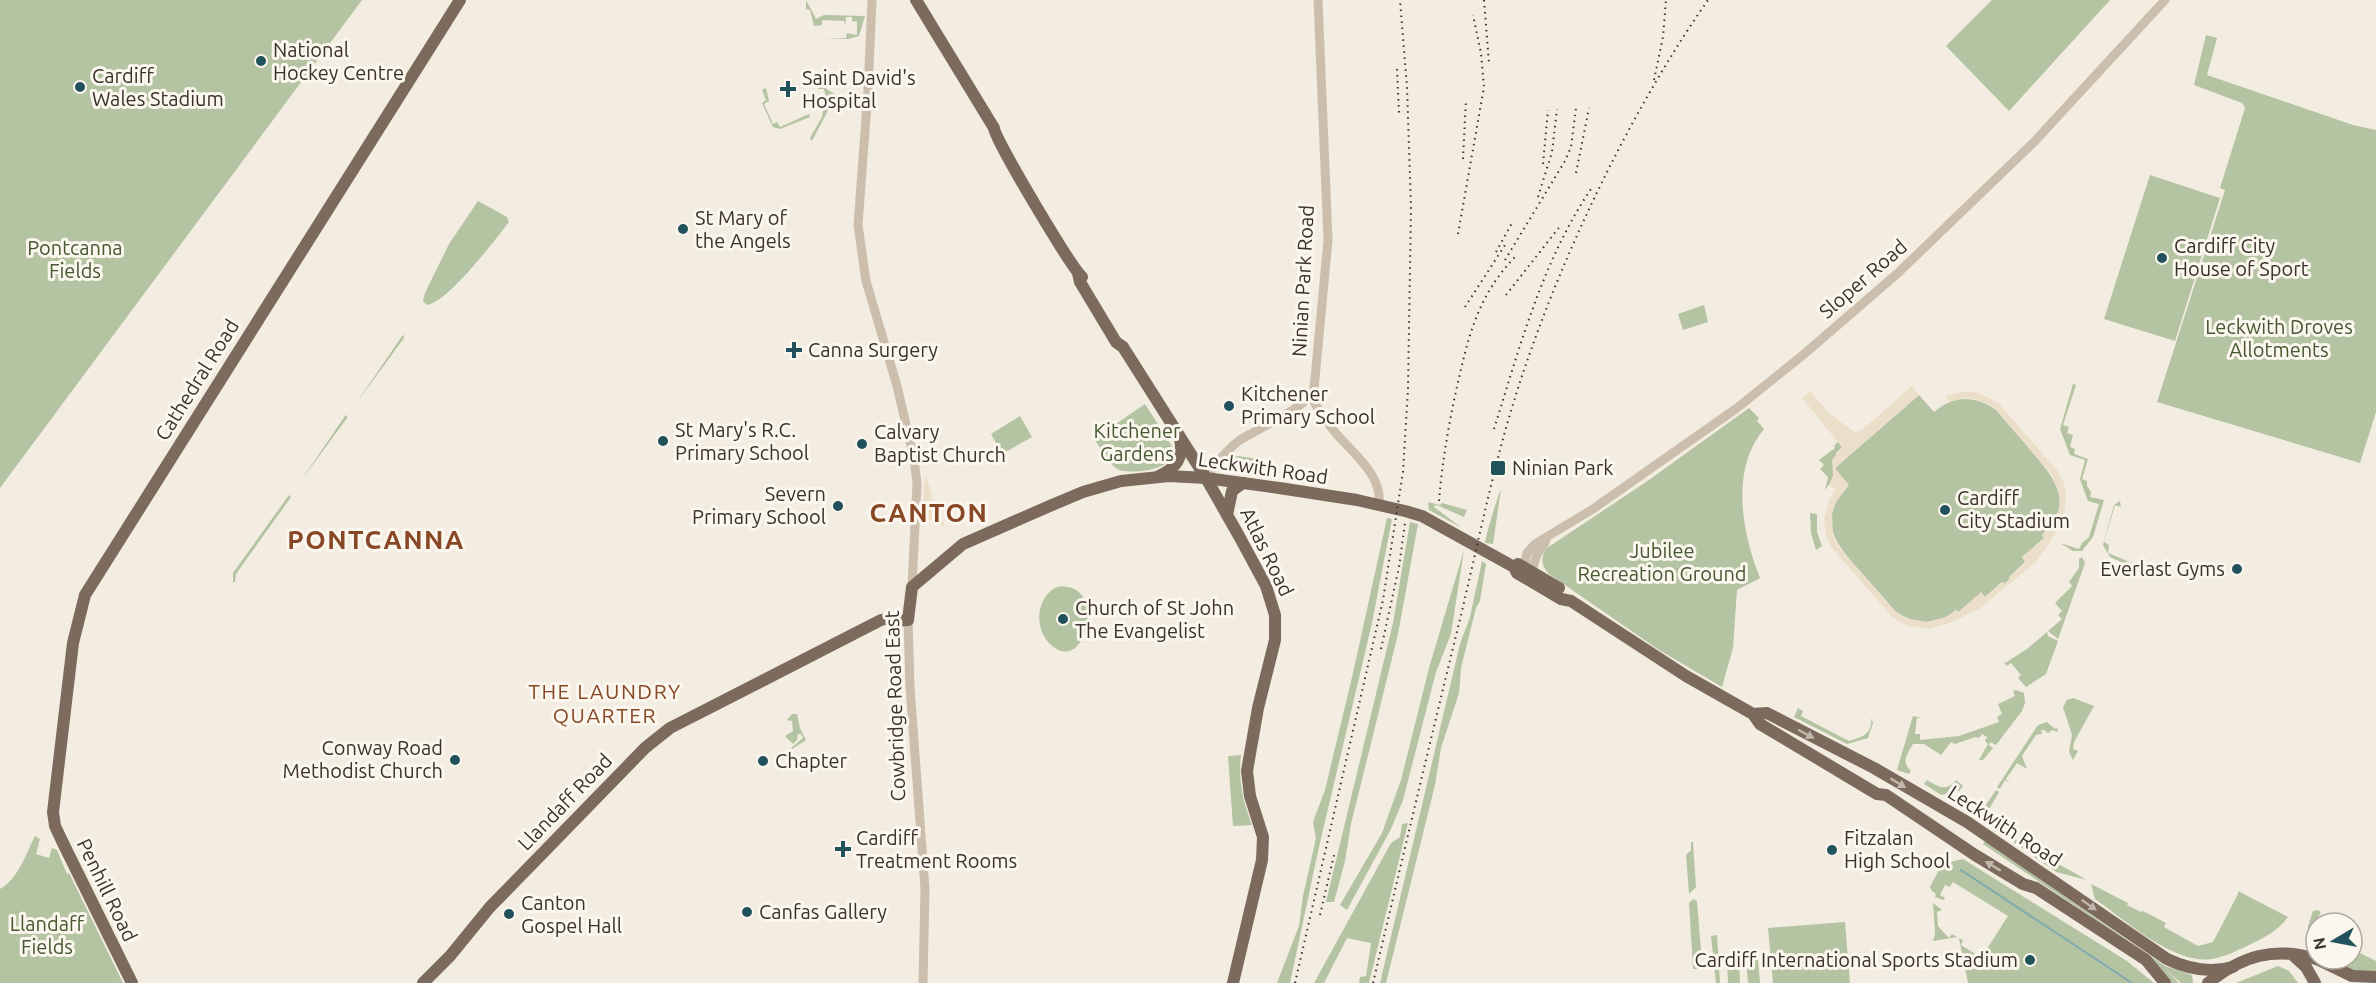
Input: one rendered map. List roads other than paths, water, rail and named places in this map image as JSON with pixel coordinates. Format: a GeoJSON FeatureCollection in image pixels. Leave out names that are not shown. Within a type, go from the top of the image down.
{"type":"FeatureCollection","features":[{"type":"Feature","properties":{"kind":"main road","name":"Cathedral Road"},"geometry":{"type":"LineString","coordinates":[[53,812],[73,643],[87,591],[460,0]]}},
{"type":"Feature","properties":{"kind":"main road"},"geometry":{"type":"LineString","coordinates":[[909,0],[988,131],[995,134]]}},
{"type":"Feature","properties":{"kind":"main road"},"geometry":{"type":"LineString","coordinates":[[916,0],[994,128],[995,134]]}},
{"type":"Feature","properties":{"kind":"main road","name":"Atlas Road"},"geometry":{"type":"LineString","coordinates":[[995,134],[1078,273],[1097,297],[1118,331],[1123,347],[1206,478],[1266,586],[1275,615],[1275,640],[1249,752],[1247,778],[1252,805],[1261,827],[1262,860],[1233,983]]}},
{"type":"Feature","properties":{"kind":"main road"},"geometry":{"type":"LineString","coordinates":[[1158,477],[1172,469],[1180,459],[1182,452],[1179,437]]}},
{"type":"Feature","properties":{"kind":"main road","name":"Leckwith Road"},"geometry":{"type":"LineString","coordinates":[[912,587],[957,549],[990,532],[1093,489],[1121,481],[1158,477],[1206,478],[1379,505],[1422,516],[1524,572],[1561,599],[1571,601],[1677,670],[1753,714],[1760,724],[1877,794],[1886,795],[1975,855],[2023,884],[2036,888],[2093,928],[2146,960],[2165,983]]}},
{"type":"Feature","properties":{"kind":"main road"},"geometry":{"type":"LineString","coordinates":[[1227,515],[1232,491],[1243,483]]}},
{"type":"Feature","properties":{"kind":"main road","name":"Cowbridge Road East"},"geometry":{"type":"LineString","coordinates":[[908,620],[912,587]]}},
{"type":"Feature","properties":{"kind":"main road","name":"Llandaff Road"},"geometry":{"type":"LineString","coordinates":[[423,983],[450,956],[504,893],[658,737],[682,720],[881,620],[890,618],[891,615],[909,606]]}},
{"type":"Feature","properties":{"kind":"main road","name":"Llandaff Road"},"geometry":{"type":"LineString","coordinates":[[890,618],[893,621],[908,620]]}},
{"type":"Feature","properties":{"kind":"main road","name":"Leckwith Road"},"geometry":{"type":"LineString","coordinates":[[1753,714],[1767,713],[1935,803],[1985,834],[2167,959],[2206,970],[2233,967]]}},
{"type":"Feature","properties":{"kind":"main road","name":"Penhill Road"},"geometry":{"type":"LineString","coordinates":[[53,812],[55,826],[60,837],[132,983]]}},
{"type":"Feature","properties":{"kind":"main road"},"geometry":{"type":"LineString","coordinates":[[2208,983],[2233,967],[2271,952],[2304,957]]}},
{"type":"Feature","properties":{"kind":"main road"},"geometry":{"type":"LineString","coordinates":[[2294,956],[2306,966],[2315,983]]}},
{"type":"Feature","properties":{"kind":"main road"},"geometry":{"type":"LineString","coordinates":[[2341,971],[2352,976],[2376,977]]}},
{"type":"Feature","properties":{"kind":"street","name":"Ninian Park Road"},"geometry":{"type":"LineString","coordinates":[[1310,396],[1314,383],[1328,240],[1318,0]]}},
{"type":"Feature","properties":{"kind":"street","name":"Sloper Road"},"geometry":{"type":"LineString","coordinates":[[1524,572],[1527,553],[1535,544],[1637,479],[1737,408],[1882,288],[2027,150],[2165,0]]}},
{"type":"Feature","properties":{"kind":"street","name":"Cowbridge Road East"},"geometry":{"type":"LineString","coordinates":[[873,1],[858,221],[866,280],[897,386],[914,459],[917,484],[912,587]]}},
{"type":"Feature","properties":{"kind":"street"},"geometry":{"type":"LineString","coordinates":[[1206,478],[1235,443],[1310,396],[1335,433],[1371,475],[1379,492],[1379,505]]}},
{"type":"Feature","properties":{"kind":"street","name":"Cowbridge Road East"},"geometry":{"type":"LineString","coordinates":[[908,620],[911,710],[925,889],[923,983]]}},
{"type":"Feature","properties":{"kind":"waterway"},"geometry":{"type":"LineString","coordinates":[[1961,870],[2132,983]]}},
{"type":"Feature","properties":{"kind":"railway"},"geometry":{"type":"LineString","coordinates":[[1295,983],[1383,600],[1403,472],[1408,389],[1411,207],[1407,87],[1400,0]]}},
{"type":"Feature","properties":{"kind":"railway"},"geometry":{"type":"LineString","coordinates":[[1484,0],[1489,63]]}},
{"type":"Feature","properties":{"kind":"railway"},"geometry":{"type":"LineString","coordinates":[[1654,80],[1663,37],[1666,0]]}},
{"type":"Feature","properties":{"kind":"railway"},"geometry":{"type":"LineString","coordinates":[[1373,983],[1489,494],[1522,376],[1558,279],[1602,182],[1653,87],[1708,0]]}},
{"type":"Feature","properties":{"kind":"railway"},"geometry":{"type":"LineString","coordinates":[[1458,234],[1484,87],[1481,53],[1473,15]]}},
{"type":"Feature","properties":{"kind":"railway"},"geometry":{"type":"LineString","coordinates":[[1397,69],[1399,114]]}},
{"type":"Feature","properties":{"kind":"railway"},"geometry":{"type":"LineString","coordinates":[[1463,159],[1466,99]]}},
{"type":"Feature","properties":{"kind":"railway"},"geometry":{"type":"LineString","coordinates":[[1505,260],[1565,161],[1571,147],[1576,108]]}},
{"type":"Feature","properties":{"kind":"railway"},"geometry":{"type":"LineString","coordinates":[[1576,173],[1589,108]]}},
{"type":"Feature","properties":{"kind":"railway"},"geometry":{"type":"LineString","coordinates":[[1538,197],[1552,152],[1557,109]]}},
{"type":"Feature","properties":{"kind":"railway"},"geometry":{"type":"LineString","coordinates":[[1543,164],[1548,110]]}},
{"type":"Feature","properties":{"kind":"railway"},"geometry":{"type":"LineString","coordinates":[[1494,429],[1534,304],[1560,243],[1593,186]]}},
{"type":"Feature","properties":{"kind":"railway"},"geometry":{"type":"LineString","coordinates":[[1496,252],[1512,223]]}},
{"type":"Feature","properties":{"kind":"railway"},"geometry":{"type":"LineString","coordinates":[[1506,295],[1561,225]]}},
{"type":"Feature","properties":{"kind":"railway"},"geometry":{"type":"LineString","coordinates":[[1465,307],[1505,245]]}},
{"type":"Feature","properties":{"kind":"railway"},"geometry":{"type":"LineString","coordinates":[[1439,501],[1450,419],[1470,335],[1492,286],[1517,255]]}},
{"type":"Feature","properties":{"kind":"railway"},"geometry":{"type":"LineString","coordinates":[[1381,649],[1399,567],[1405,523]]}},
{"type":"Feature","properties":{"kind":"railway"},"geometry":{"type":"LineString","coordinates":[[1320,915],[1335,851]]}},
{"type":"Feature","properties":{"kind":"place","name":"National Hockey Centre"},"geometry":{"type":"Point","coordinates":[261,61]}},
{"type":"Feature","properties":{"kind":"place","name":"Cardiff Wales Stadium"},"geometry":{"type":"Point","coordinates":[80,87]}},
{"type":"Feature","properties":{"kind":"place","name":"Saint David's Hospital"},"geometry":{"type":"Point","coordinates":[788,89]}},
{"type":"Feature","properties":{"kind":"place","name":"St Mary of the Angels"},"geometry":{"type":"Point","coordinates":[683,229]}},
{"type":"Feature","properties":{"kind":"place","name":"Cardiff City House of Sport"},"geometry":{"type":"Point","coordinates":[2162,258]}},
{"type":"Feature","properties":{"kind":"place","name":"Canna Surgery"},"geometry":{"type":"Point","coordinates":[794,350]}},
{"type":"Feature","properties":{"kind":"place","name":"Kitchener Primary School"},"geometry":{"type":"Point","coordinates":[1229,406]}},
{"type":"Feature","properties":{"kind":"place","name":"St Mary's R.C. Primary School"},"geometry":{"type":"Point","coordinates":[663,441]}},
{"type":"Feature","properties":{"kind":"place","name":"Calvary Baptist Church"},"geometry":{"type":"Point","coordinates":[862,444]}},
{"type":"Feature","properties":{"kind":"place","name":"Ninian Park"},"geometry":{"type":"Point","coordinates":[1498,468]}},
{"type":"Feature","properties":{"kind":"place","name":"Severn Primary School"},"geometry":{"type":"Point","coordinates":[838,506]}},
{"type":"Feature","properties":{"kind":"place","name":"Cardiff City Stadium"},"geometry":{"type":"Point","coordinates":[1945,510]}},
{"type":"Feature","properties":{"kind":"place","name":"Everlast Gyms"},"geometry":{"type":"Point","coordinates":[2237,569]}},
{"type":"Feature","properties":{"kind":"place","name":"Church of St John The Evangelist"},"geometry":{"type":"Point","coordinates":[1063,619]}},
{"type":"Feature","properties":{"kind":"place","name":"Conway Road Methodist Church"},"geometry":{"type":"Point","coordinates":[455,760]}},
{"type":"Feature","properties":{"kind":"place","name":"Chapter"},"geometry":{"type":"Point","coordinates":[763,761]}},
{"type":"Feature","properties":{"kind":"place","name":"Cardiff Treatment Rooms"},"geometry":{"type":"Point","coordinates":[843,849]}},
{"type":"Feature","properties":{"kind":"place","name":"Fitzalan High School"},"geometry":{"type":"Point","coordinates":[1832,850]}},
{"type":"Feature","properties":{"kind":"place","name":"Canfas Gallery"},"geometry":{"type":"Point","coordinates":[747,912]}},
{"type":"Feature","properties":{"kind":"place","name":"Canton Gospel Hall"},"geometry":{"type":"Point","coordinates":[509,914]}},
{"type":"Feature","properties":{"kind":"place","name":"Cardiff International Sports Stadium"},"geometry":{"type":"Point","coordinates":[2030,960]}},
{"type":"Feature","properties":{"kind":"district","name":"CANTON"},"geometry":{"type":"Point","coordinates":[929,513]}},
{"type":"Feature","properties":{"kind":"district","name":"PONTCANNA"},"geometry":{"type":"Point","coordinates":[376,540]}},
{"type":"Feature","properties":{"kind":"district","name":"THE LAUNDRY QUARTER"},"geometry":{"type":"Point","coordinates":[605,704]}},
{"type":"Feature","properties":{"kind":"park label","name":"Pontcanna Fields"},"geometry":{"type":"Point","coordinates":[75,260]}},
{"type":"Feature","properties":{"kind":"park label","name":"Leckwith Droves Allotments"},"geometry":{"type":"Point","coordinates":[2279,338]}},
{"type":"Feature","properties":{"kind":"park label","name":"Kitchener Gardens"},"geometry":{"type":"Point","coordinates":[1137,442]}},
{"type":"Feature","properties":{"kind":"park label","name":"Jubilee Recreation Ground"},"geometry":{"type":"Point","coordinates":[1662,562]}},
{"type":"Feature","properties":{"kind":"park label","name":"Llandaff Fields"},"geometry":{"type":"Point","coordinates":[47,936]}}]}
